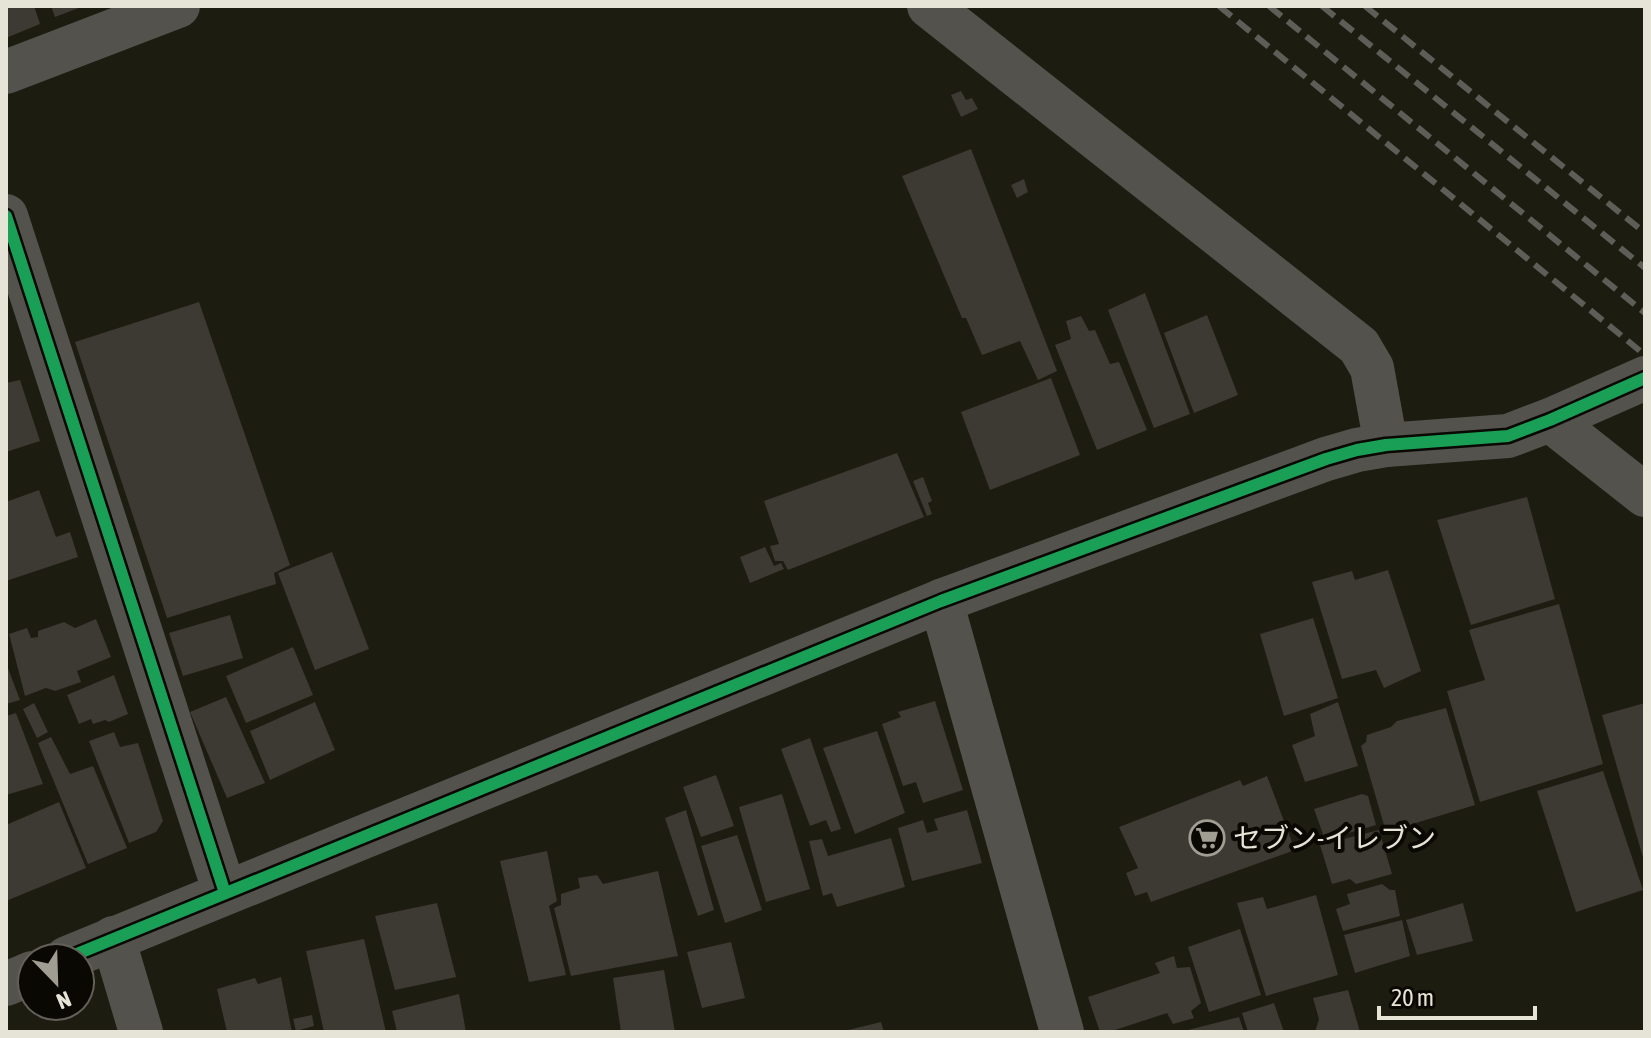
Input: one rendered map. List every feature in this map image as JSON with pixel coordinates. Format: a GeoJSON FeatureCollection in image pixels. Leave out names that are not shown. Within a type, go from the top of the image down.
{"type":"FeatureCollection","features":[{"type":"Feature","properties":{"kind":"street"},"geometry":{"type":"LineString","coordinates":[[6,72],[178,6]]}},
{"type":"Feature","properties":{"kind":"street"},"geometry":{"type":"LineString","coordinates":[[929,6],[1359,346],[1372,368],[1386,445]]}},
{"type":"Feature","properties":{"kind":"street"},"geometry":{"type":"LineString","coordinates":[[6,216],[225,893]]}},
{"type":"Feature","properties":{"kind":"street"},"geometry":{"type":"LineString","coordinates":[[96,945],[941,601],[1326,459],[1386,445],[1508,436],[1645,378]]}},
{"type":"Feature","properties":{"kind":"street"},"geometry":{"type":"LineString","coordinates":[[1550,420],[1645,495]]}},
{"type":"Feature","properties":{"kind":"street"},"geometry":{"type":"LineString","coordinates":[[941,601],[1062,1032]]}},
{"type":"Feature","properties":{"kind":"street"},"geometry":{"type":"LineString","coordinates":[[113,938],[141,1032]]}},
{"type":"Feature","properties":{"kind":"building"},"geometry":{"type":"Polygon","coordinates":[[[6,6],[34,6],[40,24],[6,38],[6,6]]]}},
{"type":"Feature","properties":{"kind":"building"},"geometry":{"type":"Polygon","coordinates":[[[51,6],[84,6],[55,17],[51,6]]]}},
{"type":"Feature","properties":{"kind":"building"},"geometry":{"type":"Polygon","coordinates":[[[961,91],[966,100],[972,98],[978,109],[961,117],[951,95],[961,91]]]}},
{"type":"Feature","properties":{"kind":"building"},"geometry":{"type":"Polygon","coordinates":[[[971,149],[1057,371],[1038,380],[1020,341],[982,355],[966,318],[962,318],[902,176],[971,149]]]}},
{"type":"Feature","properties":{"kind":"building"},"geometry":{"type":"Polygon","coordinates":[[[1024,179],[1028,192],[1017,198],[1011,185],[1024,179]]]}},
{"type":"Feature","properties":{"kind":"building"},"geometry":{"type":"Polygon","coordinates":[[[1145,293],[1190,414],[1154,428],[1108,310],[1145,293]]]}},
{"type":"Feature","properties":{"kind":"building"},"geometry":{"type":"Polygon","coordinates":[[[199,302],[290,565],[274,573],[276,584],[167,618],[75,342],[199,302]]]}},
{"type":"Feature","properties":{"kind":"building"},"geometry":{"type":"Polygon","coordinates":[[[1207,315],[1238,395],[1194,413],[1164,333],[1207,315]]]}},
{"type":"Feature","properties":{"kind":"building"},"geometry":{"type":"Polygon","coordinates":[[[1081,316],[1089,331],[1095,330],[1110,364],[1119,362],[1147,430],[1097,450],[1055,345],[1071,339],[1066,321],[1081,316]]]}},
{"type":"Feature","properties":{"kind":"building"},"geometry":{"type":"Polygon","coordinates":[[[1051,378],[1080,455],[990,490],[961,412],[1051,378]]]}},
{"type":"Feature","properties":{"kind":"building"},"geometry":{"type":"Polygon","coordinates":[[[20,380],[40,441],[6,452],[6,383],[20,380]]]}},
{"type":"Feature","properties":{"kind":"building"},"geometry":{"type":"Polygon","coordinates":[[[897,453],[924,517],[788,570],[783,561],[775,561],[770,546],[779,544],[764,501],[897,453]]]}},
{"type":"Feature","properties":{"kind":"building"},"geometry":{"type":"Polygon","coordinates":[[[923,477],[932,501],[928,503],[932,514],[927,516],[913,481],[923,477]]]}},
{"type":"Feature","properties":{"kind":"building"},"geometry":{"type":"Polygon","coordinates":[[[39,490],[56,537],[70,532],[78,557],[6,581],[6,502],[39,490]]]}},
{"type":"Feature","properties":{"kind":"building"},"geometry":{"type":"Polygon","coordinates":[[[1527,497],[1555,599],[1471,625],[1437,520],[1527,497]]]}},
{"type":"Feature","properties":{"kind":"building"},"geometry":{"type":"Polygon","coordinates":[[[765,547],[774,566],[781,563],[784,569],[750,583],[740,557],[765,547]]]}},
{"type":"Feature","properties":{"kind":"building"},"geometry":{"type":"Polygon","coordinates":[[[332,552],[369,649],[315,670],[278,573],[332,552]]]}},
{"type":"Feature","properties":{"kind":"building"},"geometry":{"type":"Polygon","coordinates":[[[1388,570],[1421,671],[1384,688],[1376,670],[1342,679],[1312,582],[1352,571],[1355,580],[1388,570]]]}},
{"type":"Feature","properties":{"kind":"building"},"geometry":{"type":"Polygon","coordinates":[[[1559,604],[1603,764],[1480,802],[1447,691],[1485,680],[1469,630],[1559,604]]]}},
{"type":"Feature","properties":{"kind":"building"},"geometry":{"type":"Polygon","coordinates":[[[230,615],[243,658],[183,676],[169,633],[230,615]]]}},
{"type":"Feature","properties":{"kind":"building"},"geometry":{"type":"Polygon","coordinates":[[[1313,618],[1338,698],[1284,716],[1260,634],[1313,618]]]}},
{"type":"Feature","properties":{"kind":"building"},"geometry":{"type":"Polygon","coordinates":[[[96,619],[111,657],[77,671],[81,682],[55,691],[46,688],[25,696],[9,634],[27,628],[31,638],[38,637],[38,631],[64,622],[75,628],[96,619]]]}},
{"type":"Feature","properties":{"kind":"building"},"geometry":{"type":"Polygon","coordinates":[[[293,647],[313,695],[246,723],[226,676],[293,647]]]}},
{"type":"Feature","properties":{"kind":"building"},"geometry":{"type":"Polygon","coordinates":[[[6,663],[20,700],[6,704],[6,663]]]}},
{"type":"Feature","properties":{"kind":"building"},"geometry":{"type":"Polygon","coordinates":[[[114,675],[128,714],[109,722],[105,720],[93,724],[91,719],[79,724],[67,695],[114,675]]]}},
{"type":"Feature","properties":{"kind":"building"},"geometry":{"type":"Polygon","coordinates":[[[226,697],[265,783],[227,798],[190,712],[226,697]]]}},
{"type":"Feature","properties":{"kind":"building"},"geometry":{"type":"Polygon","coordinates":[[[935,701],[963,790],[923,803],[916,782],[903,786],[882,724],[901,717],[898,712],[935,701]]]}},
{"type":"Feature","properties":{"kind":"building"},"geometry":{"type":"Polygon","coordinates":[[[315,702],[335,750],[270,780],[250,731],[315,702]]]}},
{"type":"Feature","properties":{"kind":"building"},"geometry":{"type":"Polygon","coordinates":[[[1338,702],[1358,766],[1305,782],[1292,745],[1315,736],[1310,714],[1338,702]]]}},
{"type":"Feature","properties":{"kind":"building"},"geometry":{"type":"Polygon","coordinates":[[[34,703],[48,732],[37,738],[23,709],[34,703]]]}},
{"type":"Feature","properties":{"kind":"building"},"geometry":{"type":"Polygon","coordinates":[[[1645,703],[1645,860],[1644,861],[1602,715],[1645,703]]]}},
{"type":"Feature","properties":{"kind":"building"},"geometry":{"type":"Polygon","coordinates":[[[1446,708],[1475,805],[1386,832],[1361,746],[1366,742],[1367,735],[1391,727],[1397,721],[1446,708]]]}},
{"type":"Feature","properties":{"kind":"building"},"geometry":{"type":"Polygon","coordinates":[[[16,713],[43,784],[6,795],[6,716],[16,713]]]}},
{"type":"Feature","properties":{"kind":"building"},"geometry":{"type":"Polygon","coordinates":[[[877,731],[905,813],[855,834],[823,748],[877,731]]]}},
{"type":"Feature","properties":{"kind":"building"},"geometry":{"type":"Polygon","coordinates":[[[114,732],[120,747],[138,743],[163,821],[156,832],[129,843],[89,741],[114,732]]]}},
{"type":"Feature","properties":{"kind":"building"},"geometry":{"type":"Polygon","coordinates":[[[51,737],[70,774],[93,766],[127,848],[88,864],[38,743],[51,737]]]}},
{"type":"Feature","properties":{"kind":"building"},"geometry":{"type":"Polygon","coordinates":[[[810,738],[841,829],[831,832],[826,820],[810,826],[781,749],[810,738]]]}},
{"type":"Feature","properties":{"kind":"building"},"geometry":{"type":"Polygon","coordinates":[[[1603,771],[1643,890],[1576,912],[1537,791],[1603,771]]]}},
{"type":"Feature","properties":{"kind":"building"},"geometry":{"type":"Polygon","coordinates":[[[716,775],[734,826],[701,837],[683,787],[716,775]]]}},
{"type":"Feature","properties":{"kind":"building","name":"セブン-イレブン"},"geometry":{"type":"Polygon","coordinates":[[[1267,776],[1295,850],[1151,902],[1147,892],[1135,896],[1126,873],[1138,868],[1119,827],[1240,780],[1243,786],[1267,776]]]}},
{"type":"Feature","properties":{"kind":"building"},"geometry":{"type":"Polygon","coordinates":[[[782,794],[810,889],[766,902],[739,807],[782,794]]]}},
{"type":"Feature","properties":{"kind":"building"},"geometry":{"type":"Polygon","coordinates":[[[1362,794],[1368,796],[1376,825],[1325,840],[1314,809],[1362,794]]]}},
{"type":"Feature","properties":{"kind":"building"},"geometry":{"type":"Polygon","coordinates":[[[59,802],[86,868],[6,901],[6,825],[59,802]]]}},
{"type":"Feature","properties":{"kind":"building"},"geometry":{"type":"Polygon","coordinates":[[[686,810],[714,910],[698,916],[665,818],[686,810]]]}},
{"type":"Feature","properties":{"kind":"building"},"geometry":{"type":"Polygon","coordinates":[[[967,810],[982,863],[912,881],[898,828],[923,820],[927,833],[938,830],[934,819],[967,810]]]}},
{"type":"Feature","properties":{"kind":"building"},"geometry":{"type":"Polygon","coordinates":[[[1379,830],[1392,874],[1356,884],[1350,879],[1332,884],[1320,845],[1379,830]]]}},
{"type":"Feature","properties":{"kind":"building"},"geometry":{"type":"Polygon","coordinates":[[[737,835],[762,910],[725,923],[701,846],[737,835]]]}},
{"type":"Feature","properties":{"kind":"building"},"geometry":{"type":"Polygon","coordinates":[[[891,838],[905,887],[837,907],[832,893],[823,896],[809,841],[822,839],[828,856],[891,838]]]}},
{"type":"Feature","properties":{"kind":"building"},"geometry":{"type":"Polygon","coordinates":[[[547,851],[557,901],[549,906],[566,975],[529,982],[500,861],[547,851]]]}},
{"type":"Feature","properties":{"kind":"building"},"geometry":{"type":"Polygon","coordinates":[[[658,871],[678,956],[571,976],[554,908],[561,905],[561,894],[580,888],[578,878],[597,875],[603,884],[658,871]]]}},
{"type":"Feature","properties":{"kind":"building"},"geometry":{"type":"Polygon","coordinates":[[[1382,884],[1395,890],[1400,916],[1343,931],[1336,909],[1350,904],[1347,894],[1382,884]]]}},
{"type":"Feature","properties":{"kind":"building"},"geometry":{"type":"Polygon","coordinates":[[[1316,895],[1338,975],[1266,996],[1237,903],[1263,897],[1267,909],[1316,895]]]}},
{"type":"Feature","properties":{"kind":"building"},"geometry":{"type":"Polygon","coordinates":[[[437,903],[456,977],[395,990],[375,916],[437,903]]]}},
{"type":"Feature","properties":{"kind":"building"},"geometry":{"type":"Polygon","coordinates":[[[1463,903],[1473,941],[1417,955],[1406,920],[1463,903]]]}},
{"type":"Feature","properties":{"kind":"building"},"geometry":{"type":"Polygon","coordinates":[[[1402,920],[1410,956],[1355,973],[1344,935],[1402,920]]]}},
{"type":"Feature","properties":{"kind":"building"},"geometry":{"type":"Polygon","coordinates":[[[1240,929],[1261,995],[1209,1012],[1188,947],[1240,929]]]}},
{"type":"Feature","properties":{"kind":"building"},"geometry":{"type":"Polygon","coordinates":[[[364,939],[386,1032],[324,1032],[306,951],[364,939]]]}},
{"type":"Feature","properties":{"kind":"building"},"geometry":{"type":"Polygon","coordinates":[[[731,942],[745,998],[702,1008],[687,952],[731,942]]]}},
{"type":"Feature","properties":{"kind":"building"},"geometry":{"type":"Polygon","coordinates":[[[1174,956],[1177,968],[1190,967],[1201,1003],[1191,1011],[1194,1018],[1173,1024],[1167,1013],[1109,1032],[1100,1032],[1088,997],[1160,973],[1155,963],[1174,956]]]}},
{"type":"Feature","properties":{"kind":"building"},"geometry":{"type":"Polygon","coordinates":[[[664,970],[675,1032],[621,1032],[613,978],[664,970]]]}},
{"type":"Feature","properties":{"kind":"building"},"geometry":{"type":"Polygon","coordinates":[[[281,977],[292,1032],[227,1032],[217,989],[255,978],[258,984],[281,977]]]}},
{"type":"Feature","properties":{"kind":"building"},"geometry":{"type":"Polygon","coordinates":[[[1348,990],[1360,1032],[1315,1032],[1319,1019],[1313,998],[1348,990]]]}},
{"type":"Feature","properties":{"kind":"building"},"geometry":{"type":"Polygon","coordinates":[[[459,994],[466,1032],[397,1032],[392,1011],[459,994]]]}},
{"type":"Feature","properties":{"kind":"building"},"geometry":{"type":"Polygon","coordinates":[[[1274,1003],[1284,1032],[1248,1032],[1242,1013],[1274,1003]]]}},
{"type":"Feature","properties":{"kind":"building"},"geometry":{"type":"Polygon","coordinates":[[[312,1015],[314,1026],[296,1031],[293,1019],[312,1015]]]}},
{"type":"Feature","properties":{"kind":"building"},"geometry":{"type":"Polygon","coordinates":[[[1239,1017],[1244,1032],[1184,1032],[1184,1031],[1239,1017]]]}},
{"type":"Feature","properties":{"kind":"building"},"geometry":{"type":"Polygon","coordinates":[[[881,1022],[884,1032],[844,1032],[844,1031],[881,1022]]]}},
{"type":"Feature","properties":{"kind":"railway"},"geometry":{"type":"LineString","coordinates":[[1219,6],[1645,355]]}},
{"type":"Feature","properties":{"kind":"railway"},"geometry":{"type":"LineString","coordinates":[[1269,6],[1645,313]]}},
{"type":"Feature","properties":{"kind":"railway"},"geometry":{"type":"LineString","coordinates":[[1322,6],[1645,268]]}},
{"type":"Feature","properties":{"kind":"railway"},"geometry":{"type":"LineString","coordinates":[[1365,6],[1645,233]]}},
{"type":"Feature","properties":{"kind":"cycle path"},"geometry":{"type":"LineString","coordinates":[[6,216],[225,893]]}},
{"type":"Feature","properties":{"kind":"cycle path"},"geometry":{"type":"LineString","coordinates":[[96,946],[941,601],[1326,459],[1386,445],[1508,436],[1645,378]]}},
{"type":"Feature","properties":{"kind":"place","name":"セブン-イレブン"},"geometry":{"type":"Point","coordinates":[1207,838]}}]}
